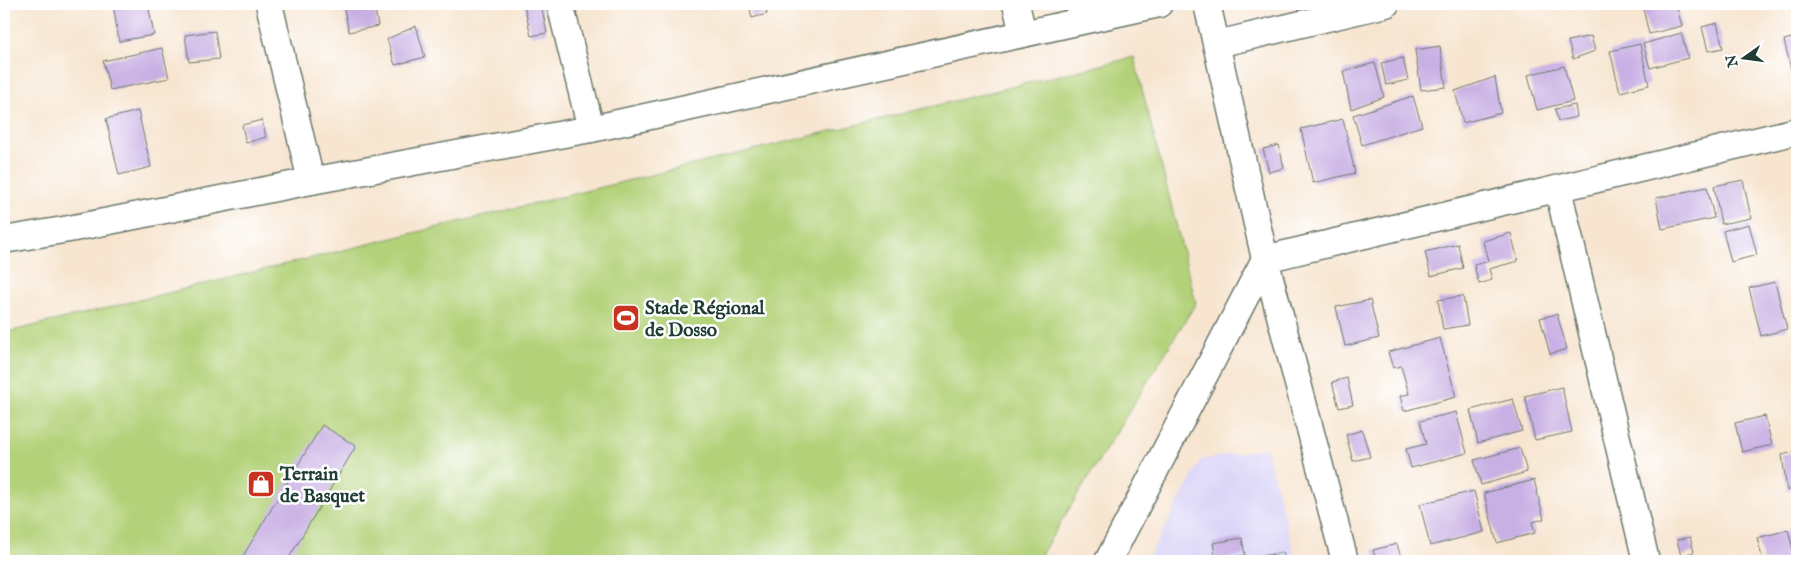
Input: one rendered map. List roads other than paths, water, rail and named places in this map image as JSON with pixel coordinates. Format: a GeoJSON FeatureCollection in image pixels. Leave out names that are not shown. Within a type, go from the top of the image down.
{"type":"FeatureCollection","features":[{"type":"Feature","properties":{"kind":"street"},"geometry":{"type":"LineString","coordinates":[[269,4],[310,181]]}},
{"type":"Feature","properties":{"kind":"street"},"geometry":{"type":"LineString","coordinates":[[560,4],[591,129]]}},
{"type":"Feature","properties":{"kind":"street"},"geometry":{"type":"LineString","coordinates":[[1016,4],[1023,34]]}},
{"type":"Feature","properties":{"kind":"street"},"geometry":{"type":"LineString","coordinates":[[4,240],[591,129],[1159,4]]}},
{"type":"Feature","properties":{"kind":"street"},"geometry":{"type":"LineString","coordinates":[[1206,4],[1217,44],[1265,259],[1345,561]]}},
{"type":"Feature","properties":{"kind":"street"},"geometry":{"type":"LineString","coordinates":[[1217,44],[1386,4]]}},
{"type":"Feature","properties":{"kind":"street"},"geometry":{"type":"LineString","coordinates":[[1108,561],[1265,259],[1797,131]]}},
{"type":"Feature","properties":{"kind":"street"},"geometry":{"type":"LineString","coordinates":[[1558,189],[1646,561]]}},
{"type":"Feature","properties":{"kind":"place","name":"Stade Régional de Dosso"},"geometry":{"type":"Point","coordinates":[626,318]}},
{"type":"Feature","properties":{"kind":"place","name":"Terrain de Basquet"},"geometry":{"type":"Point","coordinates":[261,484]}}]}
